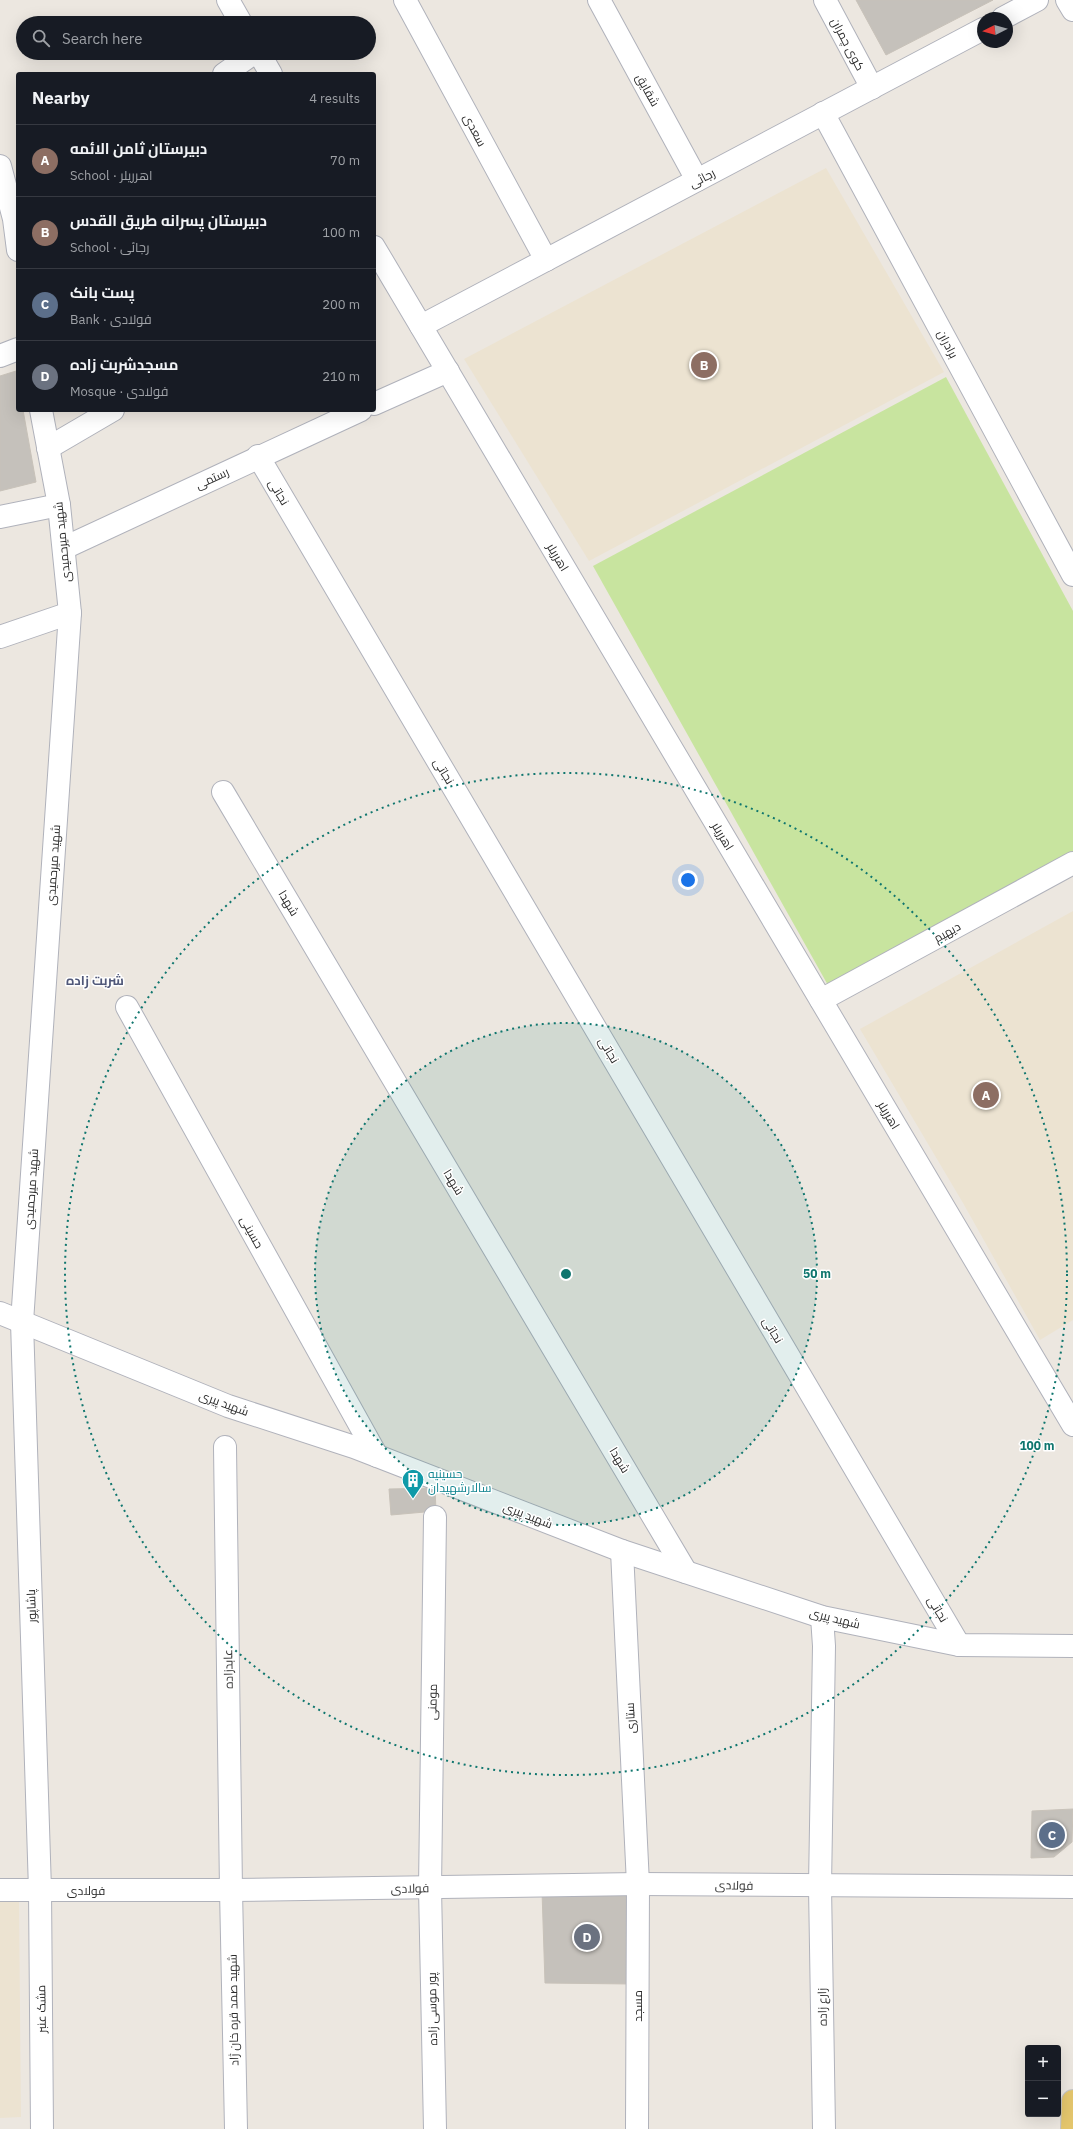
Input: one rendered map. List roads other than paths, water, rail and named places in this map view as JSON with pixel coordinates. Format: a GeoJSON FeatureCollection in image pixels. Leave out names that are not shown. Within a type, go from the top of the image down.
{"type":"FeatureCollection","features":[{"type":"Feature","properties":{"kind":"main road"},"geometry":{"type":"LineString","coordinates":[[1072,2129],[1073,2101]]}},
{"type":"Feature","properties":{"kind":"street"},"geometry":{"type":"LineString","coordinates":[[228,0],[237,16]]}},
{"type":"Feature","properties":{"kind":"street","name":"سعدی"},"geometry":{"type":"LineString","coordinates":[[405,0],[546,260]]}},
{"type":"Feature","properties":{"kind":"street","name":"شقایق"},"geometry":{"type":"LineString","coordinates":[[599,0],[697,180]]}},
{"type":"Feature","properties":{"kind":"street","name":"کوی چمران"},"geometry":{"type":"LineString","coordinates":[[824,0],[872,88]]}},
{"type":"Feature","properties":{"kind":"street"},"geometry":{"type":"LineString","coordinates":[[1013,13],[1037,0]]}},
{"type":"Feature","properties":{"kind":"street"},"geometry":{"type":"LineString","coordinates":[[1068,0],[1073,10]]}},
{"type":"Feature","properties":{"kind":"street","name":"رجائی"},"geometry":{"type":"LineString","coordinates":[[421,326],[977,32]]}},
{"type":"Feature","properties":{"kind":"street"},"geometry":{"type":"LineString","coordinates":[[227,72],[244,60]]}},
{"type":"Feature","properties":{"kind":"street"},"geometry":{"type":"LineString","coordinates":[[263,60],[270,72]]}},
{"type":"Feature","properties":{"kind":"street","name":"برادران"},"geometry":{"type":"LineString","coordinates":[[823,113],[1073,575]]}},
{"type":"Feature","properties":{"kind":"street"},"geometry":{"type":"LineString","coordinates":[[0,166],[16,218]]}},
{"type":"Feature","properties":{"kind":"street","name":"اهرریلر"},"geometry":{"type":"LineString","coordinates":[[376,254],[448,371],[1073,1425]]}},
{"type":"Feature","properties":{"kind":"street"},"geometry":{"type":"LineString","coordinates":[[0,356],[16,350]]}},
{"type":"Feature","properties":{"kind":"street"},"geometry":{"type":"LineString","coordinates":[[376,403],[448,371]]}},
{"type":"Feature","properties":{"kind":"street","name":"شهید میرحمیدی"},"geometry":{"type":"LineString","coordinates":[[22,1322],[70,613],[59,505],[41,412]]}},
{"type":"Feature","properties":{"kind":"street"},"geometry":{"type":"LineString","coordinates":[[48,448],[110,412]]}},
{"type":"Feature","properties":{"kind":"street","name":"رستمی"},"geometry":{"type":"LineString","coordinates":[[64,548],[258,456],[357,412]]}},
{"type":"Feature","properties":{"kind":"street","name":"نجاتی"},"geometry":{"type":"LineString","coordinates":[[258,456],[959,1645]]}},
{"type":"Feature","properties":{"kind":"street"},"geometry":{"type":"LineString","coordinates":[[0,518],[59,505]]}},
{"type":"Feature","properties":{"kind":"street"},"geometry":{"type":"LineString","coordinates":[[0,637],[70,613]]}},
{"type":"Feature","properties":{"kind":"street","name":"شهدا"},"geometry":{"type":"LineString","coordinates":[[222,792],[686,1572]]}},
{"type":"Feature","properties":{"kind":"street","name":"دیهیم"},"geometry":{"type":"LineString","coordinates":[[820,1000],[1073,863]]}},
{"type":"Feature","properties":{"kind":"street","name":"حسینی"},"geometry":{"type":"LineString","coordinates":[[127,1007],[377,1456]]}},
{"type":"Feature","properties":{"kind":"street","name":"شهید پیری"},"geometry":{"type":"LineString","coordinates":[[0,1313],[228,1406],[354,1447],[622,1551],[822,1617],[959,1645],[1073,1646]]}},
{"type":"Feature","properties":{"kind":"street","name":"پاشاپور"},"geometry":{"type":"LineString","coordinates":[[22,1322],[40,1890]]}},
{"type":"Feature","properties":{"kind":"street","name":"عابدزاده"},"geometry":{"type":"LineString","coordinates":[[225,1447],[231,1890]]}},
{"type":"Feature","properties":{"kind":"street","name":"مومنی"},"geometry":{"type":"LineString","coordinates":[[430,1888],[435,1517]]}},
{"type":"Feature","properties":{"kind":"street","name":"ستاری"},"geometry":{"type":"LineString","coordinates":[[622,1551],[638,1884]]}},
{"type":"Feature","properties":{"kind":"street"},"geometry":{"type":"LineString","coordinates":[[820,1886],[824,1646],[822,1617]]}},
{"type":"Feature","properties":{"kind":"street","name":"فولادی"},"geometry":{"type":"LineString","coordinates":[[0,1890],[231,1890],[638,1884],[1073,1887]]}},
{"type":"Feature","properties":{"kind":"street","name":"مسجد"},"geometry":{"type":"LineString","coordinates":[[636,2129],[638,1884]]}},
{"type":"Feature","properties":{"kind":"street","name":"زارع زاده"},"geometry":{"type":"LineString","coordinates":[[820,1886],[824,2129]]}},
{"type":"Feature","properties":{"kind":"street","name":"پور موسی زاده"},"geometry":{"type":"LineString","coordinates":[[430,1888],[435,2129]]}},
{"type":"Feature","properties":{"kind":"street","name":"مشک عنبر"},"geometry":{"type":"LineString","coordinates":[[40,1890],[42,2129]]}},
{"type":"Feature","properties":{"kind":"street","name":"شهید صمد قره خان ژاد"},"geometry":{"type":"LineString","coordinates":[[231,1890],[236,2129]]}},
{"type":"Feature","properties":{"kind":"place","name":"دبیرستان پسرانه طریق القدس"},"geometry":{"type":"Point","coordinates":[704,365]}},
{"type":"Feature","properties":{"kind":"place","name":"دبیرستان ثامن الائمه"},"geometry":{"type":"Point","coordinates":[986,1095]}},
{"type":"Feature","properties":{"kind":"place","name":"حسینیه سالارشهیدان"},"geometry":{"type":"Point","coordinates":[413,1500]}},
{"type":"Feature","properties":{"kind":"place","name":"پست بانک"},"geometry":{"type":"Point","coordinates":[1052,1835]}},
{"type":"Feature","properties":{"kind":"place","name":"مسجدشربت زاده"},"geometry":{"type":"Point","coordinates":[587,1937]}},
{"type":"Feature","properties":{"kind":"district","name":"شربت زاده"},"geometry":{"type":"Point","coordinates":[95,980]}}]}
